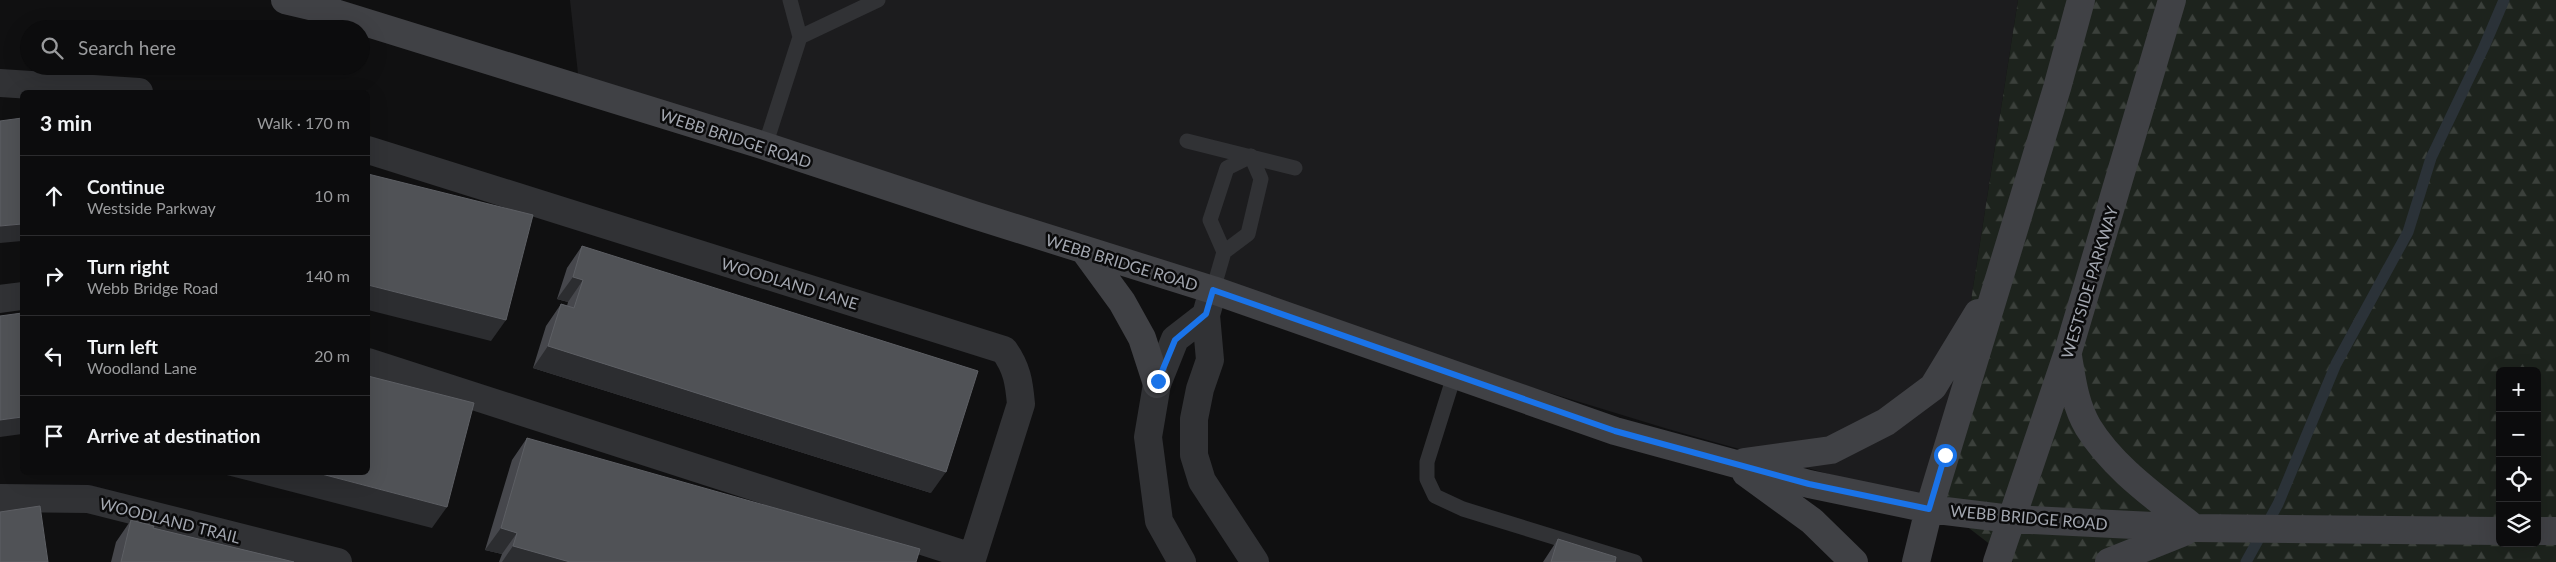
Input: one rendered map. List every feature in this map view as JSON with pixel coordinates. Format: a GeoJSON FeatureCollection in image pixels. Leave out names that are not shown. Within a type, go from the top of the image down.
{"type":"FeatureCollection","features":[{"type":"Feature","properties":{"kind":"street","name":"WEBB BRIDGE ROAD"},"geometry":{"type":"LineString","coordinates":[[286,0],[358,20]]}},
{"type":"Feature","properties":{"kind":"street"},"geometry":{"type":"LineString","coordinates":[[1916,562],[1929,509],[2081,0]]}},
{"type":"Feature","properties":{"kind":"street","name":"WESTSIDE PARKWAY"},"geometry":{"type":"LineString","coordinates":[[1997,562],[2067,355],[2172,0]]}},
{"type":"Feature","properties":{"kind":"street","name":"WEBB BRIDGE ROAD"},"geometry":{"type":"LineString","coordinates":[[370,24],[765,146],[1084,250],[1210,302],[1454,376],[1615,431],[1809,484],[1929,509],[2011,519],[2194,528],[2496,531]]}},
{"type":"Feature","properties":{"kind":"street"},"geometry":{"type":"LineString","coordinates":[[0,83],[108,90]]}},
{"type":"Feature","properties":{"kind":"street","name":"WOODLAND LANE"},"geometry":{"type":"LineString","coordinates":[[370,151],[1004,350],[1013,362],[1019,377],[1021,404],[971,560],[370,363]]}},
{"type":"Feature","properties":{"kind":"street"},"geometry":{"type":"LineString","coordinates":[[1084,250],[1122,302],[1142,338],[1157,384]]}},
{"type":"Feature","properties":{"kind":"street"},"geometry":{"type":"LineString","coordinates":[[1732,464],[1831,450],[1886,422],[1933,387],[1999,277]]}},
{"type":"Feature","properties":{"kind":"street"},"geometry":{"type":"LineString","coordinates":[[0,299],[20,296]]}},
{"type":"Feature","properties":{"kind":"street"},"geometry":{"type":"LineString","coordinates":[[1182,562],[1159,521],[1148,437],[1157,384],[1175,340],[1210,302]]}},
{"type":"Feature","properties":{"kind":"street"},"geometry":{"type":"LineString","coordinates":[[1210,302],[1210,360],[1200,389],[1194,419],[1194,455],[1202,481],[1255,562]]}},
{"type":"Feature","properties":{"kind":"street"},"geometry":{"type":"LineString","coordinates":[[2067,355],[2076,400],[2088,426],[2126,472],[2194,528],[2109,562]]}},
{"type":"Feature","properties":{"kind":"street"},"geometry":{"type":"LineString","coordinates":[[1732,464],[1812,521],[1854,562]]}},
{"type":"Feature","properties":{"kind":"street","name":"WOODLAND TRAIL"},"geometry":{"type":"LineString","coordinates":[[0,498],[88,499],[338,562]]}},
{"type":"Feature","properties":{"kind":"street"},"geometry":{"type":"LineString","coordinates":[[2541,531],[2556,531]]}},
{"type":"Feature","properties":{"kind":"lane"},"geometry":{"type":"LineString","coordinates":[[765,146],[800,37],[790,0]]}},
{"type":"Feature","properties":{"kind":"lane"},"geometry":{"type":"LineString","coordinates":[[800,37],[878,0]]}},
{"type":"Feature","properties":{"kind":"lane"},"geometry":{"type":"LineString","coordinates":[[1187,141],[1295,168]]}},
{"type":"Feature","properties":{"kind":"lane"},"geometry":{"type":"LineString","coordinates":[[1224,252],[1210,220],[1227,168],[1250,156]]}},
{"type":"Feature","properties":{"kind":"lane"},"geometry":{"type":"LineString","coordinates":[[1210,302],[1224,252],[1248,234],[1261,179],[1250,156]]}},
{"type":"Feature","properties":{"kind":"lane"},"geometry":{"type":"LineString","coordinates":[[1454,376],[1427,462],[1426,479],[1435,496],[1464,509],[1635,562]]}},
{"type":"Feature","properties":{"kind":"shaded area"},"geometry":{"type":"Polygon","coordinates":[[[570,0],[2018,0],[1939,505],[1668,429],[1095,254],[580,92],[570,0]]]}},
{"type":"Feature","properties":{"kind":"green space"},"geometry":{"type":"Polygon","coordinates":[[[2018,0],[2556,0],[2556,562],[2013,562],[1939,505],[2018,0]]]}},
{"type":"Feature","properties":{"kind":"building"},"geometry":{"type":"Polygon","coordinates":[[[20,118],[20,224],[0,226],[0,121],[20,118]]]}},
{"type":"Feature","properties":{"kind":"building"},"geometry":{"type":"Polygon","coordinates":[[[370,174],[533,215],[506,320],[370,286],[370,174]]]}},
{"type":"Feature","properties":{"kind":"building"},"geometry":{"type":"Polygon","coordinates":[[[582,246],[978,371],[946,472],[548,346],[561,304],[574,308],[583,280],[573,277],[582,246]]]}},
{"type":"Feature","properties":{"kind":"building"},"geometry":{"type":"Polygon","coordinates":[[[20,313],[20,417],[0,420],[0,316],[20,313]]]}},
{"type":"Feature","properties":{"kind":"building"},"geometry":{"type":"Polygon","coordinates":[[[370,377],[474,403],[447,507],[325,475],[370,475],[370,377]]]}},
{"type":"Feature","properties":{"kind":"building"},"geometry":{"type":"Polygon","coordinates":[[[527,438],[920,549],[916,562],[570,562],[513,546],[517,533],[501,528],[527,438]]]}},
{"type":"Feature","properties":{"kind":"building"},"geometry":{"type":"Polygon","coordinates":[[[40,506],[48,562],[0,562],[0,512],[40,506]]]}},
{"type":"Feature","properties":{"kind":"building"},"geometry":{"type":"Polygon","coordinates":[[[131,520],[154,526],[153,528],[294,562],[121,562],[131,520]]]}},
{"type":"Feature","properties":{"kind":"building"},"geometry":{"type":"Polygon","coordinates":[[[1558,539],[1616,557],[1615,562],[1551,562],[1558,539]]]}},
{"type":"Feature","properties":{"kind":"waterway"},"geometry":{"type":"LineString","coordinates":[[2246,562],[2278,504],[2336,364],[2408,232],[2431,158],[2484,47],[2504,0]]}},
{"type":"Feature","properties":{"kind":"route"},"geometry":{"type":"LineString","coordinates":[[1158,381],[1175,340],[1206,314],[1213,290],[1615,431],[1809,484],[1929,509],[1945,455]]}}]}
